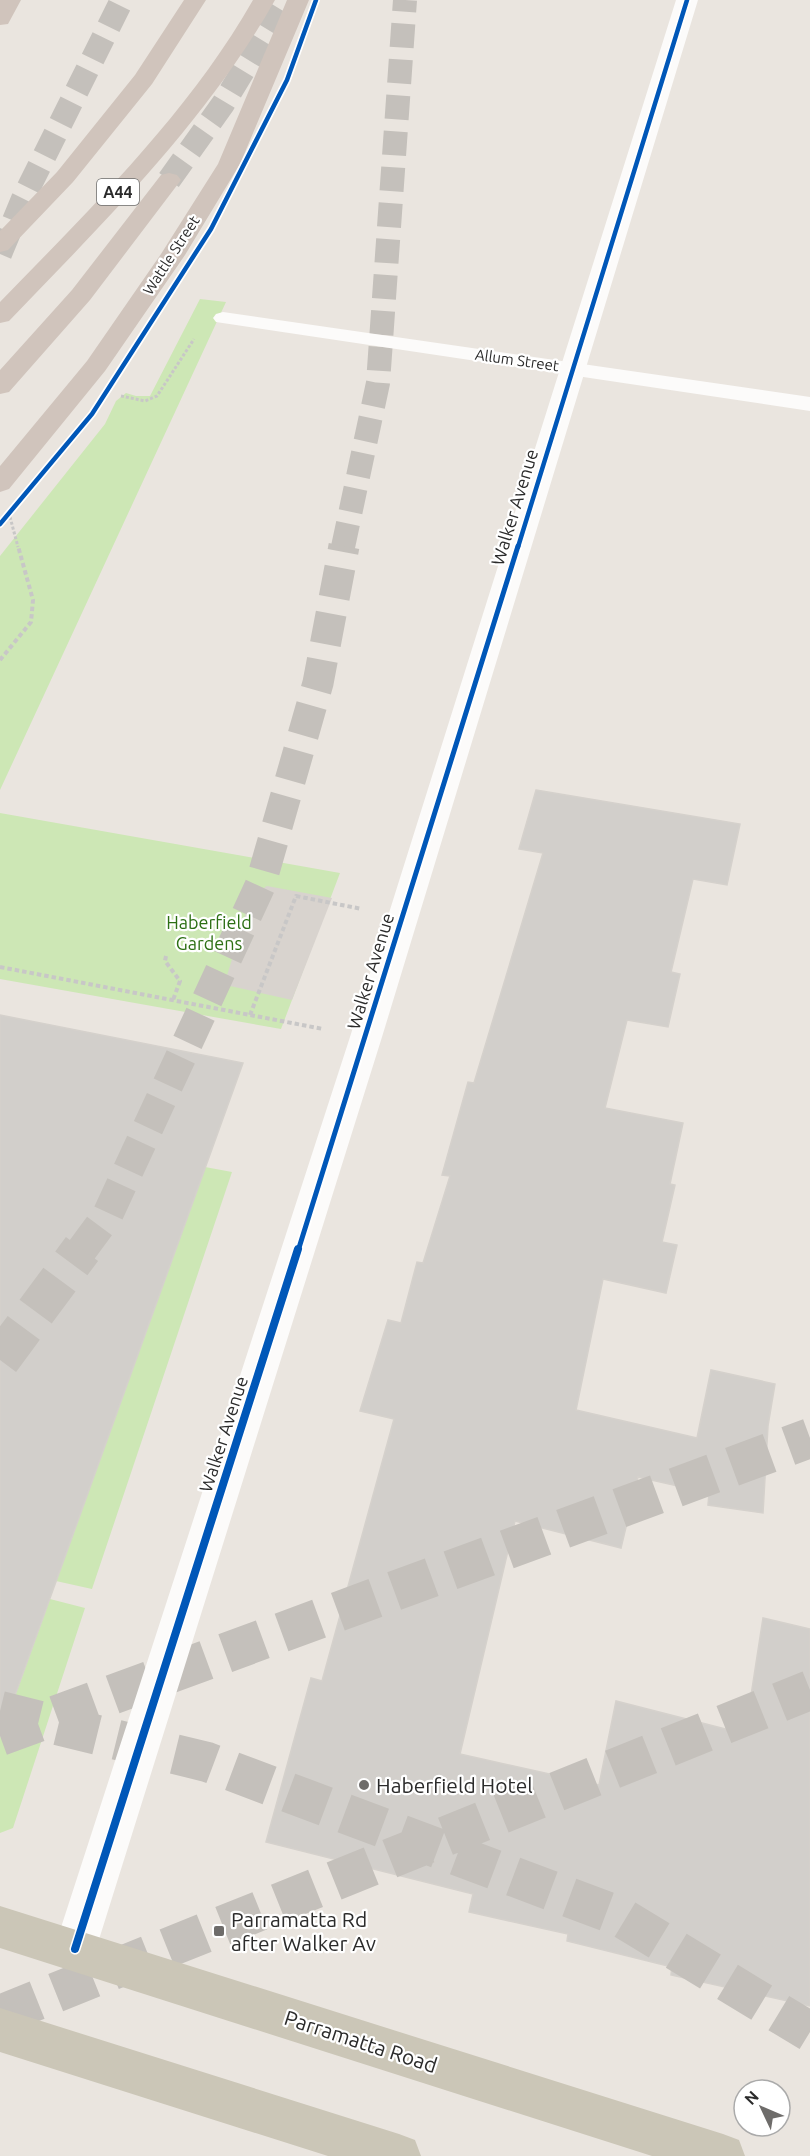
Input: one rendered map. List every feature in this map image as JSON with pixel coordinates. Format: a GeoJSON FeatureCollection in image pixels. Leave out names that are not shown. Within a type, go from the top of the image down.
{"type":"FeatureCollection","features":[{"type":"Feature","properties":{"kind":"highway"},"geometry":{"type":"LineString","coordinates":[[0,19],[10,0]]}},
{"type":"Feature","properties":{"kind":"highway"},"geometry":{"type":"LineString","coordinates":[[0,245],[65,177],[144,79],[195,0]]}},
{"type":"Feature","properties":{"kind":"highway","name":"A44"},"geometry":{"type":"LineString","coordinates":[[0,316],[93,219],[177,126],[227,61],[264,0]]}},
{"type":"Feature","properties":{"kind":"highway","name":"Wattle Street"},"geometry":{"type":"LineString","coordinates":[[0,483],[96,366],[173,255],[229,164],[298,0]]}},
{"type":"Feature","properties":{"kind":"highway"},"geometry":{"type":"LineString","coordinates":[[0,386],[81,296],[169,180]]}},
{"type":"Feature","properties":{"kind":"main road","name":"Parramatta Road"},"geometry":{"type":"LineString","coordinates":[[0,1927],[723,2156]]}},
{"type":"Feature","properties":{"kind":"main road"},"geometry":{"type":"LineString","coordinates":[[0,2030],[399,2156]]}},
{"type":"Feature","properties":{"kind":"street","name":"Walker Avenue"},"geometry":{"type":"LineString","coordinates":[[75,1949],[366,1037],[687,0]]}},
{"type":"Feature","properties":{"kind":"lane","name":"Allum Street"},"geometry":{"type":"LineString","coordinates":[[223,318],[810,404]]}},
{"type":"Feature","properties":{"kind":"path"},"geometry":{"type":"LineString","coordinates":[[115,394],[145,401],[157,396],[208,316],[223,318]]}},
{"type":"Feature","properties":{"kind":"path"},"geometry":{"type":"LineString","coordinates":[[0,660],[31,622],[33,600],[7,516],[16,506]]}},
{"type":"Feature","properties":{"kind":"path"},"geometry":{"type":"LineString","coordinates":[[250,1015],[296,896],[403,917]]}},
{"type":"Feature","properties":{"kind":"path"},"geometry":{"type":"LineString","coordinates":[[166,956],[165,961],[180,981],[173,1000]]}},
{"type":"Feature","properties":{"kind":"path"},"geometry":{"type":"LineString","coordinates":[[0,967],[366,1037]]}},
{"type":"Feature","properties":{"kind":"green space"},"geometry":{"type":"Polygon","coordinates":[[[200,299],[226,302],[0,790],[0,556],[105,424],[116,401],[126,393],[150,396],[200,299]]]}},
{"type":"Feature","properties":{"kind":"green space","name":"Haberfield Gardens"},"geometry":{"type":"Polygon","coordinates":[[[0,813],[340,873],[281,1029],[0,979],[0,813]]]}},
{"type":"Feature","properties":{"kind":"green space"},"geometry":{"type":"Polygon","coordinates":[[[205,1167],[232,1172],[92,1589],[56,1581],[205,1167]]]}},
{"type":"Feature","properties":{"kind":"green space"},"geometry":{"type":"Polygon","coordinates":[[[50,1599],[85,1608],[13,1828],[0,1833],[0,1738],[50,1599]]]}},
{"type":"Feature","properties":{"kind":"shaded area","name":"Haberfield Gardens"},"geometry":{"type":"Polygon","coordinates":[[[267,886],[332,898],[292,1000],[230,986],[226,979],[249,903],[254,894],[267,886]]]}},
{"type":"Feature","properties":{"kind":"building"},"geometry":{"type":"Polygon","coordinates":[[[536,790],[740,824],[727,885],[693,879],[671,972],[680,974],[668,1027],[627,1020],[605,1108],[683,1123],[670,1184],[675,1185],[662,1242],[677,1245],[666,1293],[603,1279],[576,1410],[697,1438],[711,1370],[775,1384],[768,1426],[763,1513],[708,1505],[709,1493],[638,1477],[621,1548],[515,1521],[460,1754],[599,1785],[616,1701],[745,1734],[763,1618],[810,1629],[810,2006],[671,1975],[672,1967],[567,1941],[568,1934],[469,1912],[473,1894],[266,1842],[311,1678],[322,1681],[394,1419],[360,1411],[388,1320],[401,1323],[417,1262],[423,1263],[450,1176],[442,1175],[468,1082],[474,1083],[543,853],[519,849],[536,790]]]}},
{"type":"Feature","properties":{"kind":"building"},"geometry":{"type":"Polygon","coordinates":[[[0,1015],[243,1063],[5,1723],[0,1722],[0,1015]]]}},
{"type":"Feature","properties":{"kind":"tunnel"},"geometry":{"type":"LineString","coordinates":[[0,254],[23,199],[122,0]]}},
{"type":"Feature","properties":{"kind":"tunnel"},"geometry":{"type":"LineString","coordinates":[[169,180],[223,104],[286,0]]}},
{"type":"Feature","properties":{"kind":"tunnel"},"geometry":{"type":"LineString","coordinates":[[343,547],[378,383],[405,0]]}},
{"type":"Feature","properties":{"kind":"tunnel"},"geometry":{"type":"LineString","coordinates":[[81,1251],[107,1216],[260,886],[318,683],[344,546]]}},
{"type":"Feature","properties":{"kind":"tunnel"},"geometry":{"type":"LineString","coordinates":[[0,1360],[82,1249]]}},
{"type":"Feature","properties":{"kind":"tunnel"},"geometry":{"type":"LineString","coordinates":[[41,1721],[810,1438]]}},
{"type":"Feature","properties":{"kind":"tunnel"},"geometry":{"type":"LineString","coordinates":[[426,1844],[810,1690]]}},
{"type":"Feature","properties":{"kind":"tunnel"},"geometry":{"type":"LineString","coordinates":[[0,1711],[41,1721]]}},
{"type":"Feature","properties":{"kind":"tunnel"},"geometry":{"type":"LineString","coordinates":[[0,1736],[41,1721]]}},
{"type":"Feature","properties":{"kind":"tunnel"},"geometry":{"type":"LineString","coordinates":[[41,1721],[207,1762],[426,1844]]}},
{"type":"Feature","properties":{"kind":"tunnel"},"geometry":{"type":"LineString","coordinates":[[0,2015],[426,1844]]}},
{"type":"Feature","properties":{"kind":"tunnel"},"geometry":{"type":"LineString","coordinates":[[426,1844],[619,1916],[810,2032]]}},
{"type":"Feature","properties":{"kind":"cycle path"},"geometry":{"type":"LineString","coordinates":[[0,524],[92,414],[211,229],[287,80],[316,0]]}},
{"type":"Feature","properties":{"kind":"cycle path"},"geometry":{"type":"LineString","coordinates":[[75,1949],[366,1037],[687,0]]}},
{"type":"Feature","properties":{"kind":"place","name":"Haberfield Hotel"},"geometry":{"type":"Point","coordinates":[364,1785]}},
{"type":"Feature","properties":{"kind":"place","name":"Parramatta Rd after Walker Av"},"geometry":{"type":"Point","coordinates":[219,1931]}}]}
